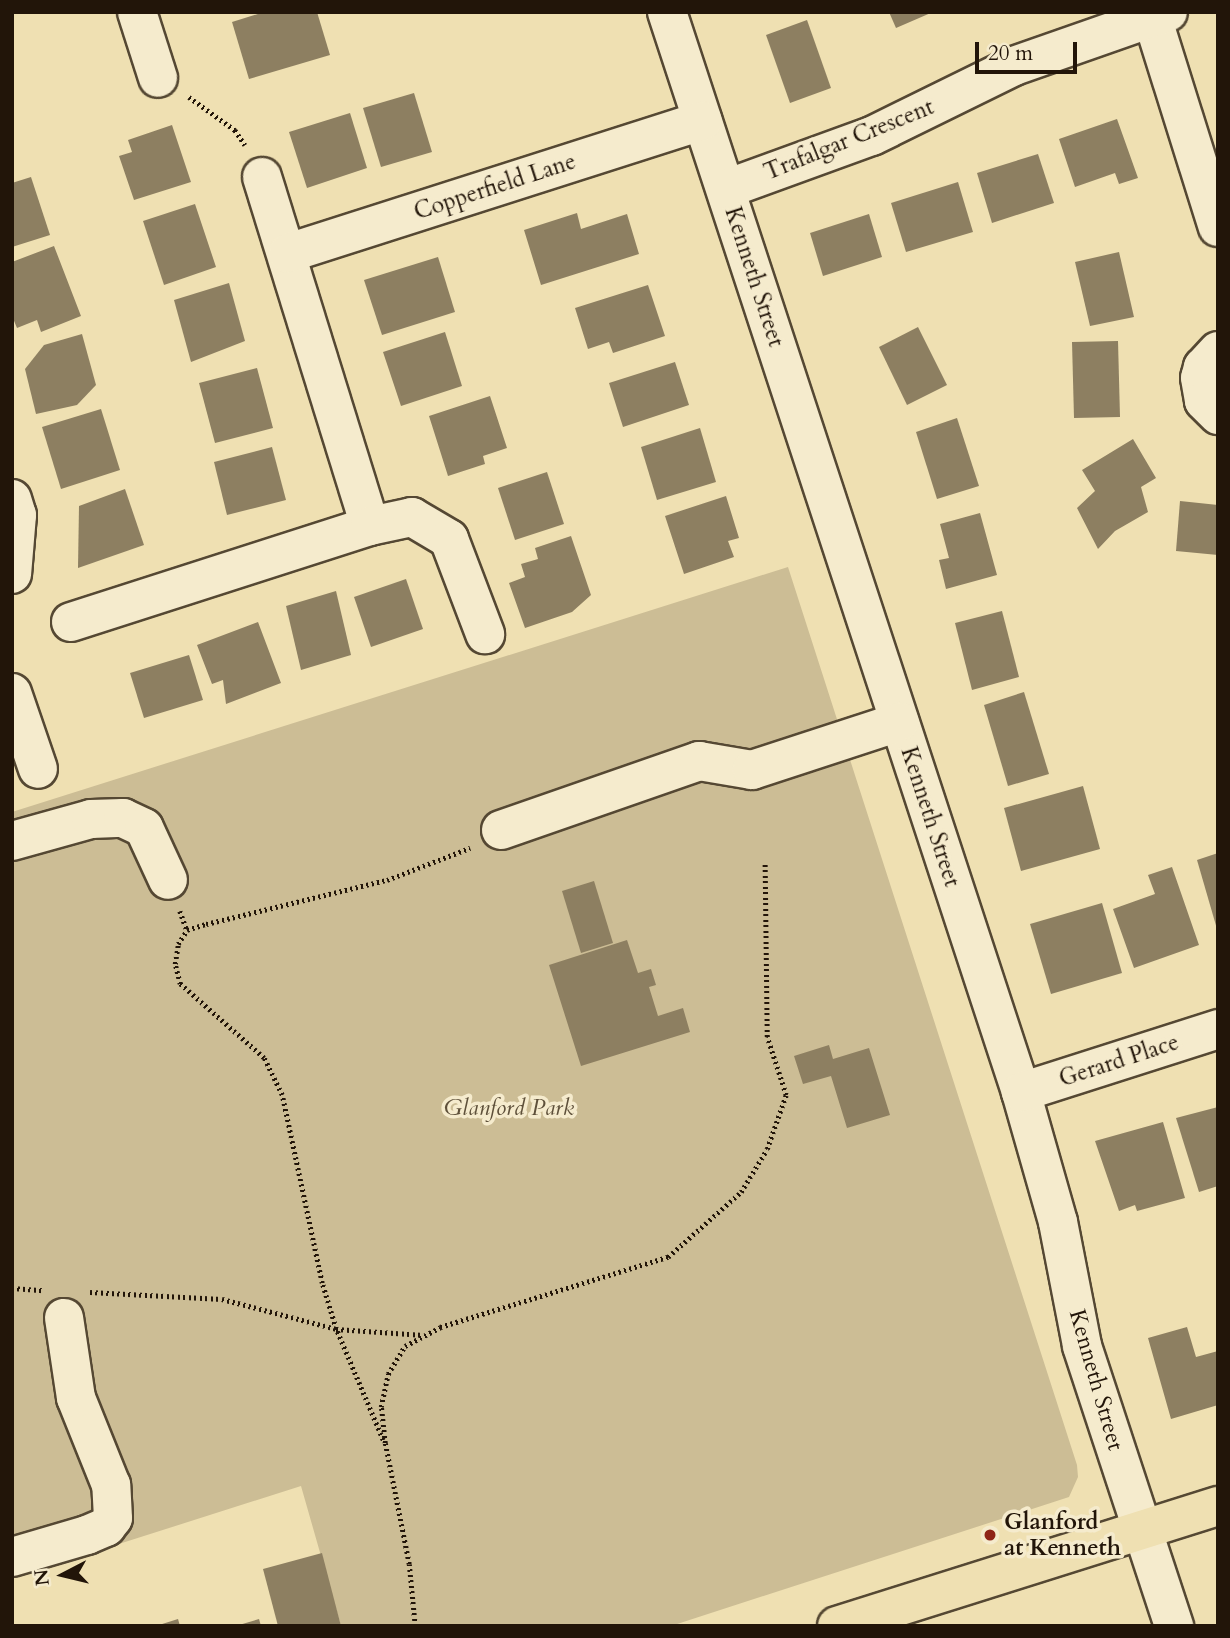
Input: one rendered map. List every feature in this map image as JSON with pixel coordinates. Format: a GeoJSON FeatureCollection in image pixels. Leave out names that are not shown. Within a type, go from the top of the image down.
{"type":"FeatureCollection","features":[{"type":"Feature","properties":{"kind":"main road"},"geometry":{"type":"LineString","coordinates":[[837,1626],[1218,1506]]}},
{"type":"Feature","properties":{"kind":"street"},"geometry":{"type":"LineString","coordinates":[[137,12],[158,78]]}},
{"type":"Feature","properties":{"kind":"street","name":"Kenneth Street"},"geometry":{"type":"LineString","coordinates":[[667,12],[1021,1092],[1058,1222],[1082,1346],[1174,1626]]}},
{"type":"Feature","properties":{"kind":"street"},"geometry":{"type":"LineString","coordinates":[[1160,15],[1218,227]]}},
{"type":"Feature","properties":{"kind":"street","name":"Trafalgar Crescent"},"geometry":{"type":"LineString","coordinates":[[726,189],[872,136],[1014,66],[1160,15]]}},
{"type":"Feature","properties":{"kind":"street","name":"Copperfield Lane"},"geometry":{"type":"LineString","coordinates":[[288,253],[702,121]]}},
{"type":"Feature","properties":{"kind":"street"},"geometry":{"type":"LineString","coordinates":[[262,177],[288,253],[370,526]]}},
{"type":"Feature","properties":{"kind":"street"},"geometry":{"type":"LineString","coordinates":[[1218,351],[1203,367],[1200,378],[1204,401],[1218,415]]}},
{"type":"Feature","properties":{"kind":"street"},"geometry":{"type":"LineString","coordinates":[[12,499],[17,514],[12,574]]}},
{"type":"Feature","properties":{"kind":"street"},"geometry":{"type":"LineString","coordinates":[[71,622],[370,526],[412,517],[449,540],[485,634]]}},
{"type":"Feature","properties":{"kind":"street"},"geometry":{"type":"LineString","coordinates":[[12,693],[38,769]]}},
{"type":"Feature","properties":{"kind":"street"},"geometry":{"type":"LineString","coordinates":[[501,830],[699,761],[752,770],[899,722]]}},
{"type":"Feature","properties":{"kind":"street"},"geometry":{"type":"LineString","coordinates":[[12,841],[92,819],[123,818],[144,828],[168,880]]}},
{"type":"Feature","properties":{"kind":"street","name":"Gerard Place"},"geometry":{"type":"LineString","coordinates":[[1021,1092],[1218,1030]]}},
{"type":"Feature","properties":{"kind":"street"},"geometry":{"type":"LineString","coordinates":[[12,1557],[87,1535],[106,1527],[113,1518],[111,1485],[76,1398],[64,1300]]}},
{"type":"Feature","properties":{"kind":"path"},"geometry":{"type":"LineString","coordinates":[[158,78],[234,130],[262,177]]}},
{"type":"Feature","properties":{"kind":"path"},"geometry":{"type":"LineString","coordinates":[[385,1443],[336,1329],[303,1207],[282,1095],[264,1058],[180,984],[175,964],[178,944],[187,930],[344,892],[459,852]]}},
{"type":"Feature","properties":{"kind":"path"},"geometry":{"type":"LineString","coordinates":[[415,1626],[409,1564],[385,1443],[381,1407],[388,1374],[405,1346],[425,1335],[668,1257],[741,1192],[767,1149],[786,1095],[767,1037],[765,864]]}},
{"type":"Feature","properties":{"kind":"path"},"geometry":{"type":"LineString","coordinates":[[12,1288],[64,1300],[222,1299],[336,1329],[425,1335]]}},
{"type":"Feature","properties":{"kind":"green space","name":"Glanford Park"},"geometry":{"type":"Polygon","coordinates":[[[788,567],[1077,1465],[1078,1477],[1069,1497],[671,1626],[341,1626],[301,1486],[12,1578],[12,812],[788,567]]]}},
{"type":"Feature","properties":{"kind":"building"},"geometry":{"type":"Polygon","coordinates":[[[264,12],[317,12],[330,55],[249,79],[232,22],[264,12]]]}},
{"type":"Feature","properties":{"kind":"building"},"geometry":{"type":"Polygon","coordinates":[[[889,12],[933,12],[896,28],[889,12]]]}},
{"type":"Feature","properties":{"kind":"building"},"geometry":{"type":"Polygon","coordinates":[[[807,20],[831,88],[790,103],[766,35],[807,20]]]}},
{"type":"Feature","properties":{"kind":"building"},"geometry":{"type":"Polygon","coordinates":[[[414,93],[432,152],[381,167],[363,108],[414,93]]]}},
{"type":"Feature","properties":{"kind":"building"},"geometry":{"type":"Polygon","coordinates":[[[350,113],[367,168],[307,188],[289,132],[350,113]]]}},
{"type":"Feature","properties":{"kind":"building"},"geometry":{"type":"Polygon","coordinates":[[[1117,119],[1138,178],[1119,184],[1115,173],[1075,187],[1059,139],[1117,119]]]}},
{"type":"Feature","properties":{"kind":"building"},"geometry":{"type":"Polygon","coordinates":[[[172,125],[191,182],[134,200],[119,156],[132,152],[128,140],[172,125]]]}},
{"type":"Feature","properties":{"kind":"building"},"geometry":{"type":"Polygon","coordinates":[[[1038,154],[1054,203],[992,223],[977,173],[1038,154]]]}},
{"type":"Feature","properties":{"kind":"building"},"geometry":{"type":"Polygon","coordinates":[[[31,177],[50,235],[12,247],[12,183],[31,177]]]}},
{"type":"Feature","properties":{"kind":"building"},"geometry":{"type":"Polygon","coordinates":[[[958,182],[973,232],[906,252],[891,203],[958,182]]]}},
{"type":"Feature","properties":{"kind":"building"},"geometry":{"type":"Polygon","coordinates":[[[195,204],[216,267],[164,285],[143,221],[195,204]]]}},
{"type":"Feature","properties":{"kind":"building"},"geometry":{"type":"Polygon","coordinates":[[[577,213],[581,229],[627,214],[639,254],[541,285],[524,230],[577,213]]]}},
{"type":"Feature","properties":{"kind":"building"},"geometry":{"type":"Polygon","coordinates":[[[869,214],[882,257],[823,276],[810,233],[869,214]]]}},
{"type":"Feature","properties":{"kind":"building"},"geometry":{"type":"Polygon","coordinates":[[[54,246],[81,316],[41,332],[37,320],[17,328],[12,316],[12,262],[54,246]]]}},
{"type":"Feature","properties":{"kind":"building"},"geometry":{"type":"Polygon","coordinates":[[[1119,252],[1134,317],[1090,326],[1075,262],[1119,252]]]}},
{"type":"Feature","properties":{"kind":"building"},"geometry":{"type":"Polygon","coordinates":[[[438,257],[455,312],[382,335],[364,280],[438,257]]]}},
{"type":"Feature","properties":{"kind":"building"},"geometry":{"type":"Polygon","coordinates":[[[229,283],[245,341],[191,362],[174,300],[229,283]]]}},
{"type":"Feature","properties":{"kind":"building"},"geometry":{"type":"Polygon","coordinates":[[[648,285],[665,336],[613,353],[609,342],[588,349],[575,308],[648,285]]]}},
{"type":"Feature","properties":{"kind":"building"},"geometry":{"type":"Polygon","coordinates":[[[918,327],[947,385],[907,405],[879,347],[918,327]]]}},
{"type":"Feature","properties":{"kind":"building"},"geometry":{"type":"Polygon","coordinates":[[[445,332],[462,386],[401,406],[383,352],[445,332]]]}},
{"type":"Feature","properties":{"kind":"building"},"geometry":{"type":"Polygon","coordinates":[[[82,334],[96,385],[77,405],[36,414],[25,369],[44,345],[82,334]]]}},
{"type":"Feature","properties":{"kind":"building"},"geometry":{"type":"Polygon","coordinates":[[[1118,341],[1120,417],[1074,418],[1072,342],[1118,341]]]}},
{"type":"Feature","properties":{"kind":"building"},"geometry":{"type":"Polygon","coordinates":[[[675,362],[689,405],[623,427],[609,383],[675,362]]]}},
{"type":"Feature","properties":{"kind":"building"},"geometry":{"type":"Polygon","coordinates":[[[257,368],[273,428],[215,443],[199,383],[257,368]]]}},
{"type":"Feature","properties":{"kind":"building"},"geometry":{"type":"Polygon","coordinates":[[[490,396],[507,448],[483,456],[485,464],[448,476],[429,416],[490,396]]]}},
{"type":"Feature","properties":{"kind":"building"},"geometry":{"type":"Polygon","coordinates":[[[101,409],[120,470],[61,489],[42,427],[101,409]]]}},
{"type":"Feature","properties":{"kind":"building"},"geometry":{"type":"Polygon","coordinates":[[[957,418],[979,486],[937,499],[916,432],[957,418]]]}},
{"type":"Feature","properties":{"kind":"building"},"geometry":{"type":"Polygon","coordinates":[[[700,428],[716,482],[657,500],[641,447],[700,428]]]}},
{"type":"Feature","properties":{"kind":"building"},"geometry":{"type":"Polygon","coordinates":[[[1133,439],[1156,478],[1141,487],[1148,512],[1115,531],[1098,549],[1077,508],[1095,491],[1082,470],[1133,439]]]}},
{"type":"Feature","properties":{"kind":"building"},"geometry":{"type":"Polygon","coordinates":[[[272,447],[286,500],[227,515],[214,462],[272,447]]]}},
{"type":"Feature","properties":{"kind":"building"},"geometry":{"type":"Polygon","coordinates":[[[547,472],[564,524],[515,540],[498,488],[547,472]]]}},
{"type":"Feature","properties":{"kind":"building"},"geometry":{"type":"Polygon","coordinates":[[[125,489],[144,545],[78,568],[79,506],[125,489]]]}},
{"type":"Feature","properties":{"kind":"building"},"geometry":{"type":"Polygon","coordinates":[[[726,496],[739,538],[728,541],[734,557],[684,574],[665,516],[726,496]]]}},
{"type":"Feature","properties":{"kind":"building"},"geometry":{"type":"Polygon","coordinates":[[[1180,501],[1218,505],[1218,555],[1176,551],[1180,501]]]}},
{"type":"Feature","properties":{"kind":"building"},"geometry":{"type":"Polygon","coordinates":[[[980,513],[997,575],[946,589],[939,560],[949,558],[940,524],[980,513]]]}},
{"type":"Feature","properties":{"kind":"building"},"geometry":{"type":"Polygon","coordinates":[[[571,536],[591,595],[572,612],[525,628],[509,583],[525,577],[521,564],[538,559],[535,548],[571,536]]]}},
{"type":"Feature","properties":{"kind":"building"},"geometry":{"type":"Polygon","coordinates":[[[406,579],[423,629],[371,647],[354,597],[406,579]]]}},
{"type":"Feature","properties":{"kind":"building"},"geometry":{"type":"Polygon","coordinates":[[[336,591],[351,655],[301,670],[286,606],[336,591]]]}},
{"type":"Feature","properties":{"kind":"building"},"geometry":{"type":"Polygon","coordinates":[[[1002,611],[1019,677],[972,690],[955,623],[1002,611]]]}},
{"type":"Feature","properties":{"kind":"building"},"geometry":{"type":"Polygon","coordinates":[[[258,622],[281,683],[226,704],[223,680],[212,684],[197,645],[258,622]]]}},
{"type":"Feature","properties":{"kind":"building"},"geometry":{"type":"Polygon","coordinates":[[[189,655],[203,700],[144,718],[130,673],[189,655]]]}},
{"type":"Feature","properties":{"kind":"building"},"geometry":{"type":"Polygon","coordinates":[[[1024,692],[1049,774],[1008,786],[984,705],[1024,692]]]}},
{"type":"Feature","properties":{"kind":"building"},"geometry":{"type":"Polygon","coordinates":[[[1083,786],[1100,849],[1021,871],[1004,808],[1083,786]]]}},
{"type":"Feature","properties":{"kind":"building"},"geometry":{"type":"Polygon","coordinates":[[[1218,853],[1218,929],[1217,929],[1197,860],[1218,853]]]}},
{"type":"Feature","properties":{"kind":"building"},"geometry":{"type":"Polygon","coordinates":[[[1172,867],[1199,945],[1134,968],[1113,909],[1155,894],[1148,875],[1172,867]]]}},
{"type":"Feature","properties":{"kind":"building"},"geometry":{"type":"Polygon","coordinates":[[[594,881],[613,943],[581,953],[562,891],[594,881]]]}},
{"type":"Feature","properties":{"kind":"building"},"geometry":{"type":"Polygon","coordinates":[[[1102,903],[1122,973],[1051,994],[1030,924],[1102,903]]]}},
{"type":"Feature","properties":{"kind":"building"},"geometry":{"type":"Polygon","coordinates":[[[627,940],[638,973],[651,969],[656,985],[649,987],[658,1016],[683,1008],[690,1032],[581,1066],[549,965],[627,940]]]}},
{"type":"Feature","properties":{"kind":"building"},"geometry":{"type":"Polygon","coordinates":[[[829,1045],[833,1059],[869,1048],[890,1115],[847,1128],[831,1076],[803,1084],[794,1056],[829,1045]]]}},
{"type":"Feature","properties":{"kind":"building"},"geometry":{"type":"Polygon","coordinates":[[[1218,1107],[1218,1186],[1199,1192],[1176,1118],[1218,1107]]]}},
{"type":"Feature","properties":{"kind":"building"},"geometry":{"type":"Polygon","coordinates":[[[1163,1122],[1185,1198],[1137,1211],[1135,1205],[1119,1211],[1095,1141],[1163,1122]]]}},
{"type":"Feature","properties":{"kind":"building"},"geometry":{"type":"Polygon","coordinates":[[[1187,1327],[1196,1357],[1218,1351],[1218,1405],[1171,1419],[1148,1338],[1187,1327]]]}},
{"type":"Feature","properties":{"kind":"building"},"geometry":{"type":"Polygon","coordinates":[[[322,1553],[341,1626],[278,1626],[263,1569],[322,1553]]]}},
{"type":"Feature","properties":{"kind":"building"},"geometry":{"type":"Polygon","coordinates":[[[178,1619],[180,1626],[159,1626],[159,1625],[178,1619]]]}},
{"type":"Feature","properties":{"kind":"building"},"geometry":{"type":"Polygon","coordinates":[[[259,1619],[261,1626],[239,1626],[239,1625],[259,1619]]]}},
{"type":"Feature","properties":{"kind":"place","name":"Glanford at Kenneth"},"geometry":{"type":"Point","coordinates":[990,1535]}}]}
